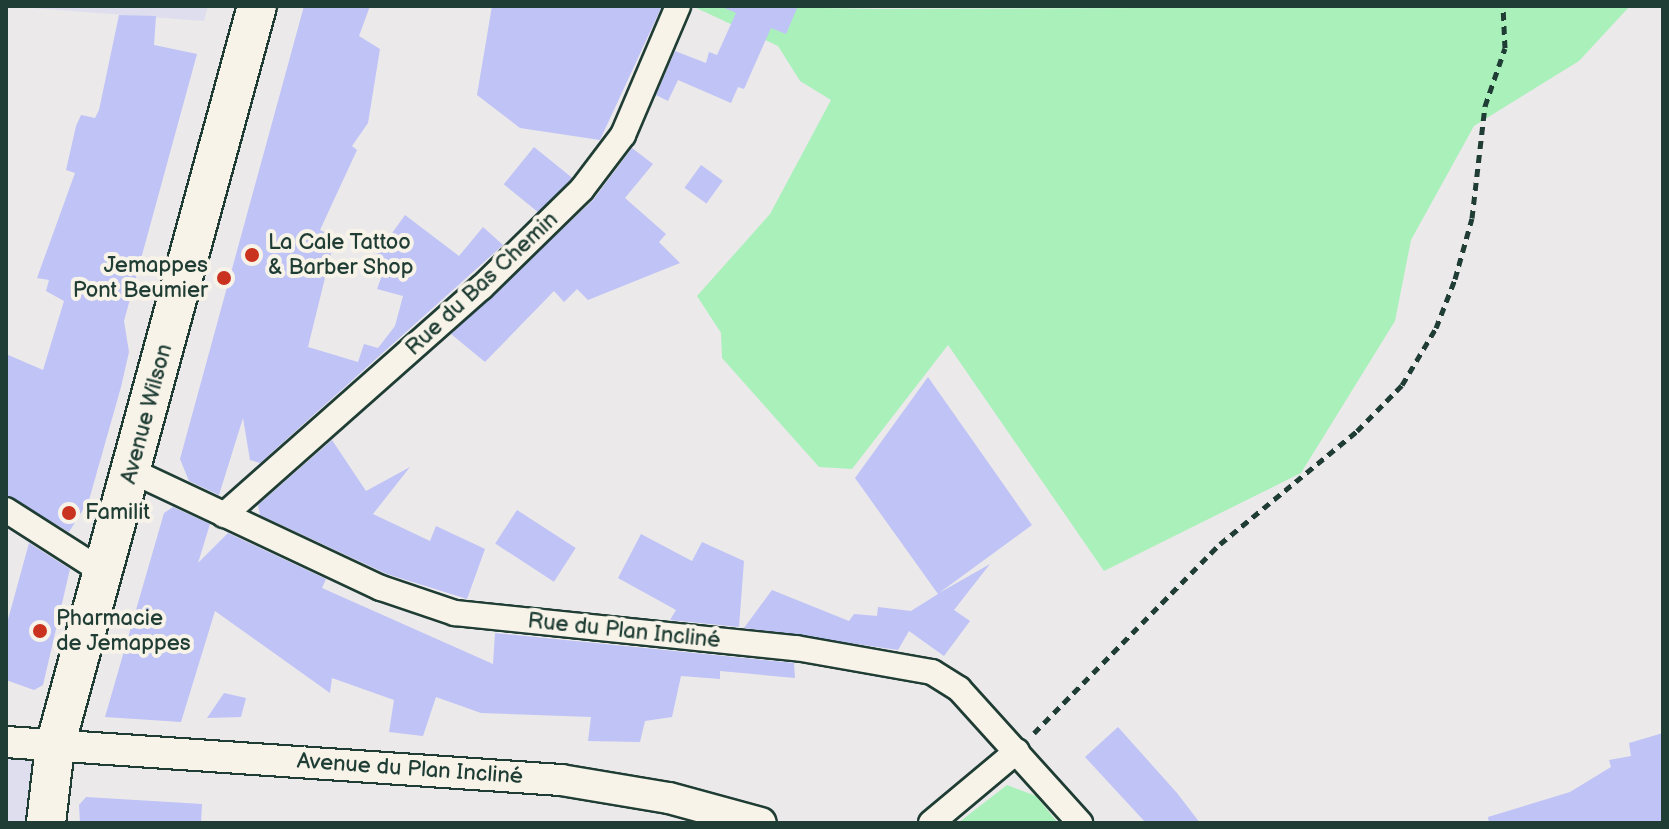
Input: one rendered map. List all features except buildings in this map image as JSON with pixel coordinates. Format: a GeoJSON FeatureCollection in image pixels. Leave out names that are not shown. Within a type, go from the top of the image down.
{"type":"FeatureCollection","features":[{"type":"Feature","properties":{"kind":"main road","name":"Avenue Wilson"},"geometry":{"type":"LineString","coordinates":[[46,823],[55,746],[257,6]]}},
{"type":"Feature","properties":{"kind":"street","name":"Rue du Bas Chemin"},"geometry":{"type":"LineString","coordinates":[[224,515],[481,288],[582,189],[623,135],[678,6]]}},
{"type":"Feature","properties":{"kind":"street","name":"Rue du Plan Incliné"},"geometry":{"type":"LineString","coordinates":[[132,471],[381,588],[455,613],[796,648],[932,672],[959,689],[1080,823]]}},
{"type":"Feature","properties":{"kind":"street"},"geometry":{"type":"LineString","coordinates":[[6,510],[103,572]]}},
{"type":"Feature","properties":{"kind":"street","name":"Avenue du Plan Incliné"},"geometry":{"type":"LineString","coordinates":[[6,742],[561,780],[669,798],[761,823]]}},
{"type":"Feature","properties":{"kind":"street"},"geometry":{"type":"LineString","coordinates":[[931,823],[1017,751]]}},
{"type":"Feature","properties":{"kind":"path"},"geometry":{"type":"LineString","coordinates":[[1017,751],[1220,544],[1357,431],[1402,385],[1436,328],[1455,279],[1472,218],[1485,106],[1505,48],[1503,6]]}},
{"type":"Feature","properties":{"kind":"shaded area"},"geometry":{"type":"Polygon","coordinates":[[[6,6],[208,6],[204,21],[6,6]]]}},
{"type":"Feature","properties":{"kind":"shaded area"},"geometry":{"type":"Polygon","coordinates":[[[55,746],[35,823],[6,823],[6,747],[55,746]]]}},
{"type":"Feature","properties":{"kind":"green space"},"geometry":{"type":"Polygon","coordinates":[[[692,6],[880,9],[1630,6],[1579,61],[1474,126],[1411,240],[1395,321],[1301,473],[1104,571],[948,345],[852,469],[819,467],[722,358],[721,333],[697,296],[770,214],[831,100],[800,81],[778,46],[692,6]]]}},
{"type":"Feature","properties":{"kind":"green space"},"geometry":{"type":"Polygon","coordinates":[[[1007,785],[1036,796],[1058,823],[958,823],[1007,785]]]}},
{"type":"Feature","properties":{"kind":"place","name":"La Cale Tattoo & Barber Shop"},"geometry":{"type":"Point","coordinates":[252,255]}},
{"type":"Feature","properties":{"kind":"place","name":"Jemappes Pont Beumier"},"geometry":{"type":"Point","coordinates":[224,278]}},
{"type":"Feature","properties":{"kind":"place","name":"Familit"},"geometry":{"type":"Point","coordinates":[69,513]}},
{"type":"Feature","properties":{"kind":"place","name":"Pharmacie de Jemappes"},"geometry":{"type":"Point","coordinates":[40,631]}}]}
